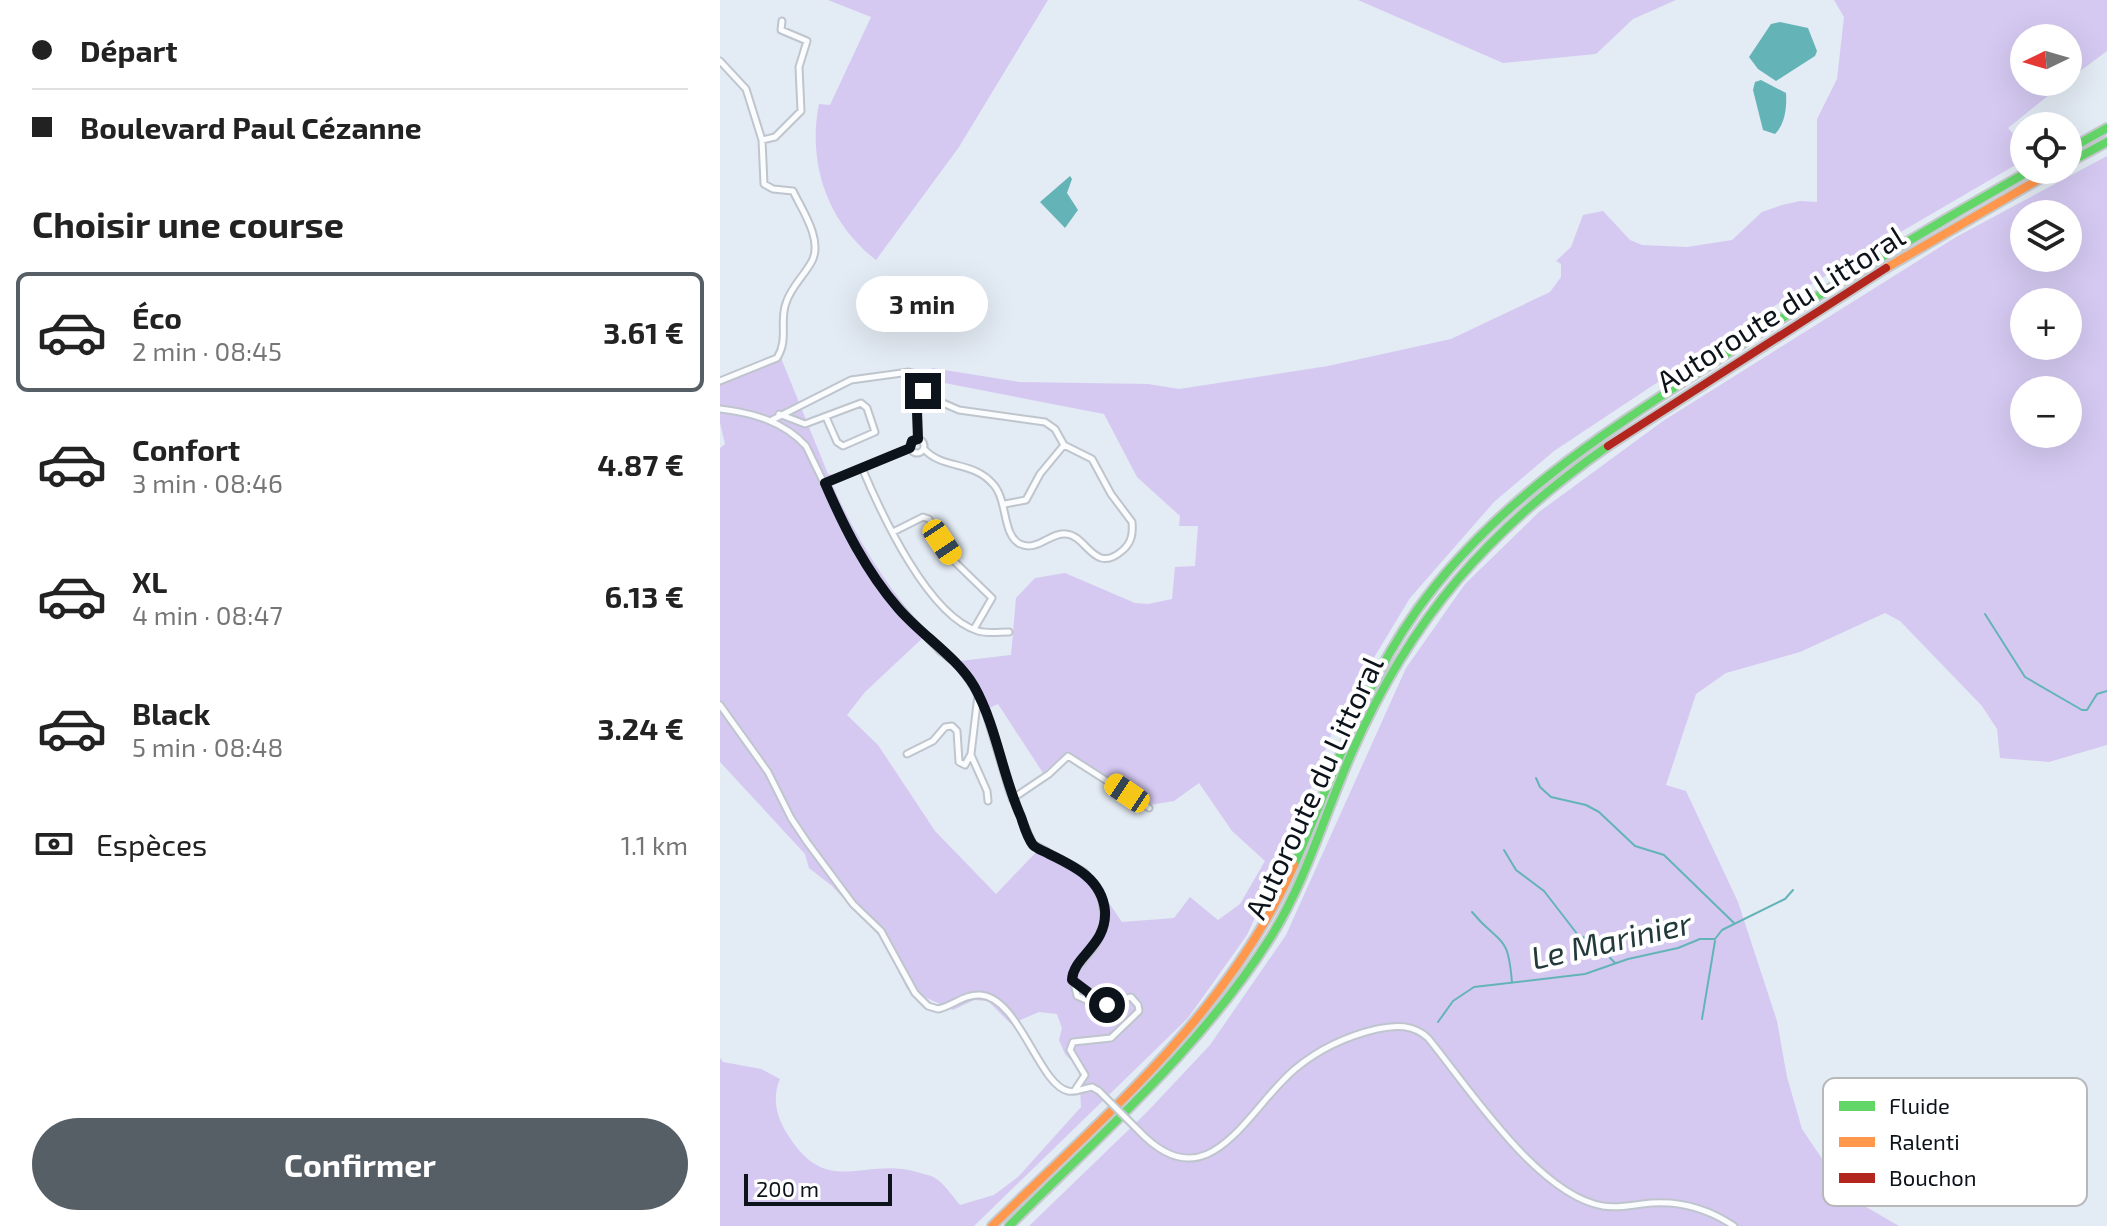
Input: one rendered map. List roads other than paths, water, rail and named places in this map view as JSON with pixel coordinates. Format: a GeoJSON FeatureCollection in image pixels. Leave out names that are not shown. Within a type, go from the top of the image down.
{"type":"FeatureCollection","features":[{"type":"Feature","properties":{"kind":"highway"},"geometry":{"type":"LineString","coordinates":[[2082,142],[2107,128]]}},
{"type":"Feature","properties":{"kind":"highway"},"geometry":{"type":"LineString","coordinates":[[2082,155],[2107,142]]}},
{"type":"Feature","properties":{"kind":"highway","name":"Autoroute du Littoral"},"geometry":{"type":"LineString","coordinates":[[992,1226],[1175,1047],[1224,989],[1265,924],[1288,879],[1369,687],[1416,610],[1476,538],[1527,490],[1623,421],[1779,318],[2010,182]]}},
{"type":"Feature","properties":{"kind":"highway","name":"Autoroute du Littoral"},"geometry":{"type":"LineString","coordinates":[[1009,1226],[1189,1049],[1232,997],[1282,917],[1360,732],[1393,668],[1440,599],[1498,533],[1560,480],[1745,356],[1928,242],[2030,184]]}},
{"type":"Feature","properties":{"kind":"street"},"geometry":{"type":"LineString","coordinates":[[762,140],[775,137],[801,111],[799,67],[807,41],[781,30],[782,21]]}},
{"type":"Feature","properties":{"kind":"street"},"geometry":{"type":"LineString","coordinates":[[720,61],[746,89],[762,140],[764,184],[773,189],[793,191],[814,236],[812,262],[801,273],[785,304],[785,341],[773,362],[720,381]]}},
{"type":"Feature","properties":{"kind":"street"},"geometry":{"type":"LineString","coordinates":[[770,421],[860,377],[913,373],[920,379],[922,394],[917,411],[918,439],[924,449],[943,461],[976,469],[997,487],[1005,504],[1008,529],[1021,544],[1035,545],[1066,534],[1075,536],[1091,554],[1106,558],[1127,546],[1133,531],[1129,516],[1111,494],[1092,459],[1064,445],[1055,429],[1036,419],[959,410],[922,394]]}},
{"type":"Feature","properties":{"kind":"street"},"geometry":{"type":"LineString","coordinates":[[779,414],[805,424],[861,403],[867,408],[875,432],[843,446],[837,442],[826,417]]}},
{"type":"Feature","properties":{"kind":"street"},"geometry":{"type":"LineString","coordinates":[[720,409],[758,415],[795,434],[806,446],[856,549],[885,592],[940,651],[958,665],[978,694],[1012,799],[1033,844],[1084,872],[1102,899],[1105,916],[1099,937],[1075,968],[1072,980],[1077,996],[1096,1005],[1107,1005],[1125,997],[1133,998],[1139,1007],[1135,1018],[1111,1038],[1073,1042],[1070,1050],[1085,1075],[1075,1090]]}},
{"type":"Feature","properties":{"kind":"street"},"geometry":{"type":"LineString","coordinates":[[910,448],[912,441],[918,439]]}},
{"type":"Feature","properties":{"kind":"street"},"geometry":{"type":"LineString","coordinates":[[1005,504],[1026,500],[1040,474],[1064,445]]}},
{"type":"Feature","properties":{"kind":"street"},"geometry":{"type":"LineString","coordinates":[[910,448],[918,454],[924,449]]}},
{"type":"Feature","properties":{"kind":"street"},"geometry":{"type":"LineString","coordinates":[[825,483],[910,448]]}},
{"type":"Feature","properties":{"kind":"street"},"geometry":{"type":"LineString","coordinates":[[862,468],[893,532],[925,586],[974,630],[1009,632]]}},
{"type":"Feature","properties":{"kind":"street"},"geometry":{"type":"LineString","coordinates":[[893,532],[923,517],[929,519],[955,562],[992,598],[974,630]]}},
{"type":"Feature","properties":{"kind":"street"},"geometry":{"type":"LineString","coordinates":[[907,754],[933,741],[948,726],[957,731],[957,755],[960,765],[965,765],[971,754],[978,694]]}},
{"type":"Feature","properties":{"kind":"street"},"geometry":{"type":"LineString","coordinates":[[720,705],[768,772],[804,838],[833,873],[847,898],[881,931],[921,1000],[938,1009],[972,996],[989,998],[1017,1025],[1041,1064],[1060,1087],[1067,1091],[1092,1087],[1099,1091],[1158,1150],[1170,1157],[1186,1159],[1208,1153],[1235,1135],[1279,1084],[1318,1052],[1360,1033],[1405,1026],[1418,1029],[1428,1038],[1524,1153],[1556,1186],[1573,1197],[1615,1207],[1652,1203],[1681,1205],[1710,1213],[1734,1226]]}},
{"type":"Feature","properties":{"kind":"street"},"geometry":{"type":"LineString","coordinates":[[971,754],[987,791],[988,801]]}},
{"type":"Feature","properties":{"kind":"street"},"geometry":{"type":"LineString","coordinates":[[1012,799],[1049,774],[1068,756],[1149,808]]}},
{"type":"Feature","properties":{"kind":"street"},"geometry":{"type":"LineString","coordinates":[[1072,980],[1088,992],[1096,1005]]}},
{"type":"Feature","properties":{"kind":"water"},"geometry":{"type":"Polygon","coordinates":[[[1780,22],[1808,28],[1817,51],[1815,56],[1776,81],[1758,69],[1749,57],[1771,24],[1780,22]]]}},
{"type":"Feature","properties":{"kind":"water"},"geometry":{"type":"Polygon","coordinates":[[[1761,80],[1786,93],[1785,115],[1775,134],[1763,130],[1753,90],[1755,82],[1761,80]]]}},
{"type":"Feature","properties":{"kind":"water"},"geometry":{"type":"Polygon","coordinates":[[[1070,176],[1072,179],[1067,193],[1078,210],[1065,228],[1040,202],[1070,176]]]}},
{"type":"Feature","properties":{"kind":"waterway"},"geometry":{"type":"LineString","coordinates":[[1985,614],[2025,677],[2082,710],[2087,710],[2097,694],[2107,691]]}},
{"type":"Feature","properties":{"kind":"waterway"},"geometry":{"type":"LineString","coordinates":[[1536,778],[1540,787],[1551,797],[1586,805],[1599,812],[1635,846],[1664,855],[1734,923]]}},
{"type":"Feature","properties":{"kind":"waterway"},"geometry":{"type":"LineString","coordinates":[[1504,850],[1516,870],[1544,891],[1578,935],[1595,942],[1615,963]]}},
{"type":"Feature","properties":{"kind":"waterway","name":"Le Marinier"},"geometry":{"type":"LineString","coordinates":[[1438,1022],[1453,1001],[1474,987],[1585,974],[1700,939],[1715,939],[1722,930],[1785,899],[1793,890]]}},
{"type":"Feature","properties":{"kind":"waterway"},"geometry":{"type":"LineString","coordinates":[[1472,912],[1505,947],[1512,983]]}},
{"type":"Feature","properties":{"kind":"waterway"},"geometry":{"type":"LineString","coordinates":[[1702,1019],[1715,941]]}}]}
